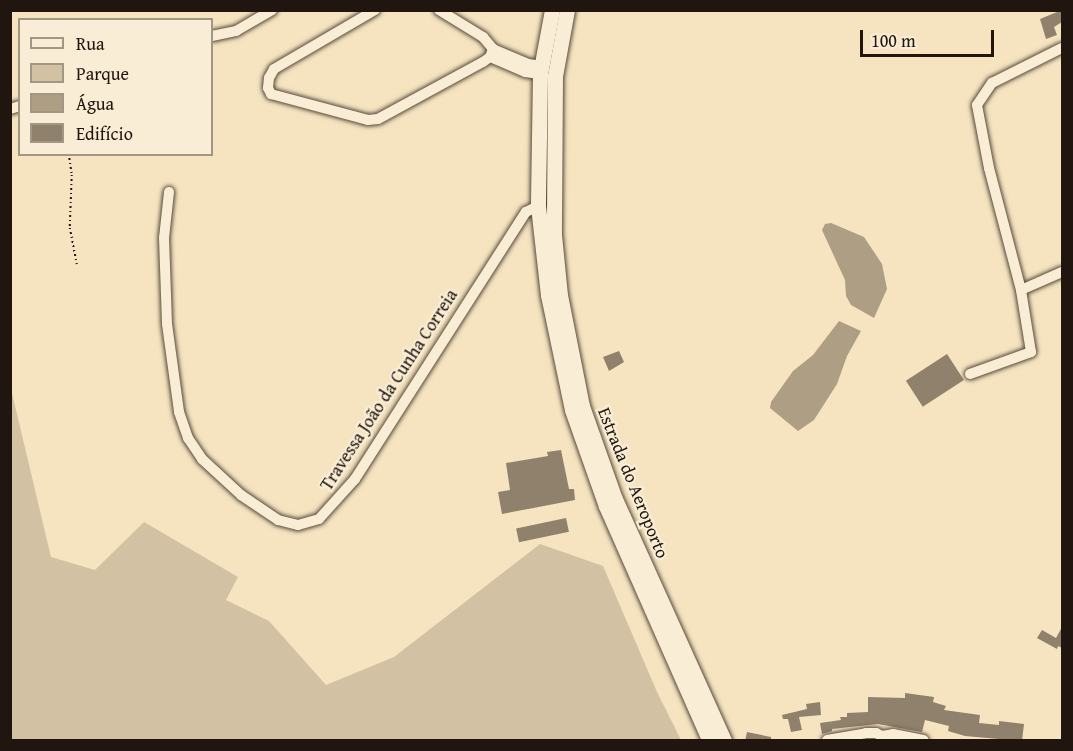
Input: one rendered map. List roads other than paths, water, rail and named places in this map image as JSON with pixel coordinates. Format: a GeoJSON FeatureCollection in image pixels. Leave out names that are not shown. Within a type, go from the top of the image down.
{"type":"FeatureCollection","features":[{"type":"Feature","properties":{"kind":"main road","name":"Estrada do Aeroporto"},"geometry":{"type":"LineString","coordinates":[[552,10],[541,70],[538,206],[548,295],[572,410],[606,506],[709,741]]}},
{"type":"Feature","properties":{"kind":"main road","name":"Estrada do Aeroporto"},"geometry":{"type":"LineString","coordinates":[[567,10],[555,76],[554,225],[560,296],[582,406],[615,500],[724,741]]}},
{"type":"Feature","properties":{"kind":"street"},"geometry":{"type":"LineString","coordinates":[[213,36],[245,27],[272,10]]}},
{"type":"Feature","properties":{"kind":"street"},"geometry":{"type":"LineString","coordinates":[[375,10],[274,69],[269,78],[268,88],[272,94],[368,120],[378,119],[492,53]]}},
{"type":"Feature","properties":{"kind":"street"},"geometry":{"type":"LineString","coordinates":[[439,10],[483,37],[492,53],[541,70]]}},
{"type":"Feature","properties":{"kind":"street"},"geometry":{"type":"LineString","coordinates":[[970,374],[1032,352],[1021,290],[989,168],[977,105],[992,83],[1062,48]]}},
{"type":"Feature","properties":{"kind":"street","name":"Travessa João da Cunha Correia"},"geometry":{"type":"LineString","coordinates":[[169,192],[164,238],[167,324],[179,412],[188,438],[202,459],[241,495],[278,520],[298,525],[319,519],[355,479],[519,222],[526,212],[538,206]]}},
{"type":"Feature","properties":{"kind":"street"},"geometry":{"type":"LineString","coordinates":[[1021,290],[1062,272]]}},
{"type":"Feature","properties":{"kind":"street"},"geometry":{"type":"LineString","coordinates":[[826,741],[876,733],[881,738],[893,734],[923,741]]}},
{"type":"Feature","properties":{"kind":"water"},"geometry":{"type":"Polygon","coordinates":[[[831,223],[864,237],[882,264],[887,289],[874,318],[851,305],[846,296],[845,280],[822,230],[825,224],[831,223]]]}},
{"type":"Feature","properties":{"kind":"water"},"geometry":{"type":"Polygon","coordinates":[[[839,321],[861,331],[847,356],[837,384],[814,420],[798,431],[770,408],[771,402],[793,371],[813,355],[839,321]]]}}]}
